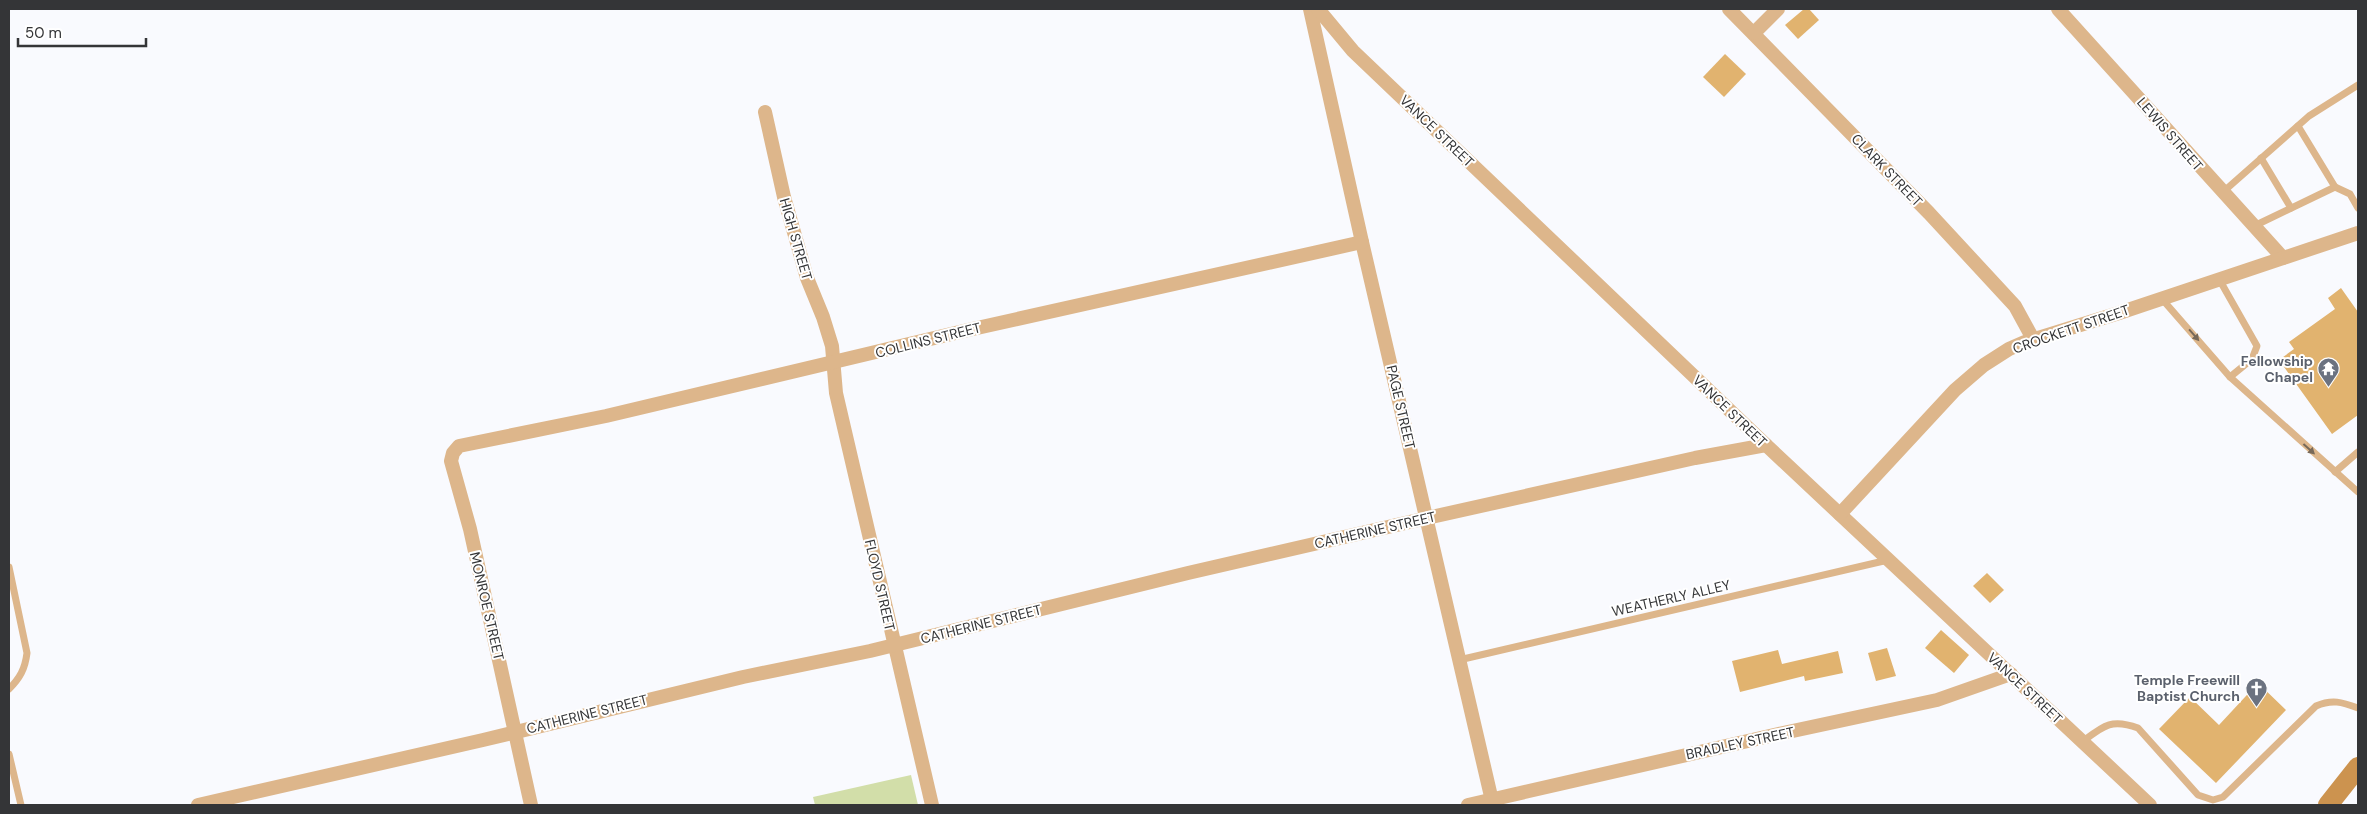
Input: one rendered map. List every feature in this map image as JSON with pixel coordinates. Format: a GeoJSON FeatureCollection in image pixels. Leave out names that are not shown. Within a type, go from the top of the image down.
{"type":"FeatureCollection","features":[{"type":"Feature","properties":{"kind":"street","name":"PAGE STREET"},"geometry":{"type":"LineString","coordinates":[[1310,9],[1492,802]]}},
{"type":"Feature","properties":{"kind":"street","name":"VANCE STREET"},"geometry":{"type":"LineString","coordinates":[[1318,9],[1353,51],[1766,445],[2150,805]]}},
{"type":"Feature","properties":{"kind":"street","name":"CLARK STREET"},"geometry":{"type":"LineString","coordinates":[[1729,9],[1929,213],[2015,306],[2033,339]]}},
{"type":"Feature","properties":{"kind":"street"},"geometry":{"type":"LineString","coordinates":[[1754,34],[1778,9]]}},
{"type":"Feature","properties":{"kind":"street","name":"LEWIS STREET"},"geometry":{"type":"LineString","coordinates":[[2058,9],[2222,193],[2283,258]]}},
{"type":"Feature","properties":{"kind":"street","name":"HIGH STREET"},"geometry":{"type":"LineString","coordinates":[[765,112],[784,197],[807,278],[832,346],[833,364]]}},
{"type":"Feature","properties":{"kind":"street","name":"CROCKETT STREET"},"geometry":{"type":"LineString","coordinates":[[1840,514],[1955,390],[1984,365],[2009,349],[2033,339],[2358,234]]}},
{"type":"Feature","properties":{"kind":"street","name":"COLLINS STREET"},"geometry":{"type":"LineString","coordinates":[[495,438],[606,416],[833,364],[978,328],[1362,242]]}},
{"type":"Feature","properties":{"kind":"street","name":"FLOYD STREET"},"geometry":{"type":"LineString","coordinates":[[833,364],[836,393],[932,805]]}},
{"type":"Feature","properties":{"kind":"street","name":"MONROE STREET"},"geometry":{"type":"LineString","coordinates":[[495,438],[459,446],[453,453],[451,461],[470,530],[531,805]]}},
{"type":"Feature","properties":{"kind":"street","name":"CATHERINE STREET"},"geometry":{"type":"LineString","coordinates":[[198,805],[743,677],[894,645],[1427,518],[1695,458],[1766,445]]}},
{"type":"Feature","properties":{"kind":"street","name":"BRADLEY STREET"},"geometry":{"type":"LineString","coordinates":[[1468,805],[1492,802],[1937,700],[2011,674]]}},
{"type":"Feature","properties":{"kind":"street"},"geometry":{"type":"LineString","coordinates":[[2328,805],[2358,767]]}},
{"type":"Feature","properties":{"kind":"lane"},"geometry":{"type":"LineString","coordinates":[[2222,193],[2319,109],[2358,85]]}},
{"type":"Feature","properties":{"kind":"lane"},"geometry":{"type":"LineString","coordinates":[[2298,126],[2335,187],[2350,194],[2358,208]]}},
{"type":"Feature","properties":{"kind":"lane"},"geometry":{"type":"LineString","coordinates":[[2261,158],[2291,208]]}},
{"type":"Feature","properties":{"kind":"lane"},"geometry":{"type":"LineString","coordinates":[[2254,226],[2335,187]]}},
{"type":"Feature","properties":{"kind":"lane"},"geometry":{"type":"LineString","coordinates":[[2219,279],[2257,346],[2252,359],[2230,377]]}},
{"type":"Feature","properties":{"kind":"lane"},"geometry":{"type":"LineString","coordinates":[[2161,298],[2230,377],[2358,492]]}},
{"type":"Feature","properties":{"kind":"lane"},"geometry":{"type":"LineString","coordinates":[[2335,472],[2358,452]]}},
{"type":"Feature","properties":{"kind":"lane","name":"WEATHERLY ALLEY"},"geometry":{"type":"LineString","coordinates":[[1459,660],[1888,560]]}},
{"type":"Feature","properties":{"kind":"lane"},"geometry":{"type":"LineString","coordinates":[[9,566],[27,653],[25,666],[20,678],[9,689]]}},
{"type":"Feature","properties":{"kind":"lane"},"geometry":{"type":"LineString","coordinates":[[2082,742],[2102,726],[2113,723],[2125,723],[2138,728],[2198,795],[2213,800],[2223,797],[2316,706],[2326,702],[2340,701],[2358,708]]}},
{"type":"Feature","properties":{"kind":"lane"},"geometry":{"type":"LineString","coordinates":[[9,754],[21,805]]}},
{"type":"Feature","properties":{"kind":"green space"},"geometry":{"type":"Polygon","coordinates":[[[911,775],[918,805],[815,805],[813,797],[911,775]]]}},
{"type":"Feature","properties":{"kind":"building"},"geometry":{"type":"Polygon","coordinates":[[[1804,9],[1809,9],[1819,20],[1798,39],[1785,25],[1804,9]]]}},
{"type":"Feature","properties":{"kind":"building"},"geometry":{"type":"Polygon","coordinates":[[[1725,54],[1746,74],[1724,97],[1703,77],[1725,54]]]}},
{"type":"Feature","properties":{"kind":"building","name":"Fellowship Chapel"},"geometry":{"type":"Polygon","coordinates":[[[2341,288],[2358,312],[2358,415],[2332,434],[2279,360],[2294,349],[2289,342],[2335,309],[2328,298],[2341,288]]]}},
{"type":"Feature","properties":{"kind":"building"},"geometry":{"type":"Polygon","coordinates":[[[1987,573],[2004,590],[1990,603],[1973,586],[1987,573]]]}},
{"type":"Feature","properties":{"kind":"building"},"geometry":{"type":"Polygon","coordinates":[[[1941,630],[1969,655],[1954,673],[1925,648],[1941,630]]]}},
{"type":"Feature","properties":{"kind":"building"},"geometry":{"type":"Polygon","coordinates":[[[1887,648],[1896,676],[1876,681],[1868,653],[1887,648]]]}},
{"type":"Feature","properties":{"kind":"building"},"geometry":{"type":"Polygon","coordinates":[[[1778,650],[1782,664],[1838,651],[1843,673],[1805,681],[1804,676],[1740,692],[1732,661],[1778,650]]]}},
{"type":"Feature","properties":{"kind":"building"},"geometry":{"type":"Polygon","coordinates":[[[2258,683],[2286,710],[2216,783],[2159,729],[2190,697],[2219,725],[2258,683]]]}},
{"type":"Feature","properties":{"kind":"place","name":"Fellowship Chapel"},"geometry":{"type":"Point","coordinates":[2329,388]}},
{"type":"Feature","properties":{"kind":"place","name":"Temple Freewill Baptist Church"},"geometry":{"type":"Point","coordinates":[2256,707]}}]}
